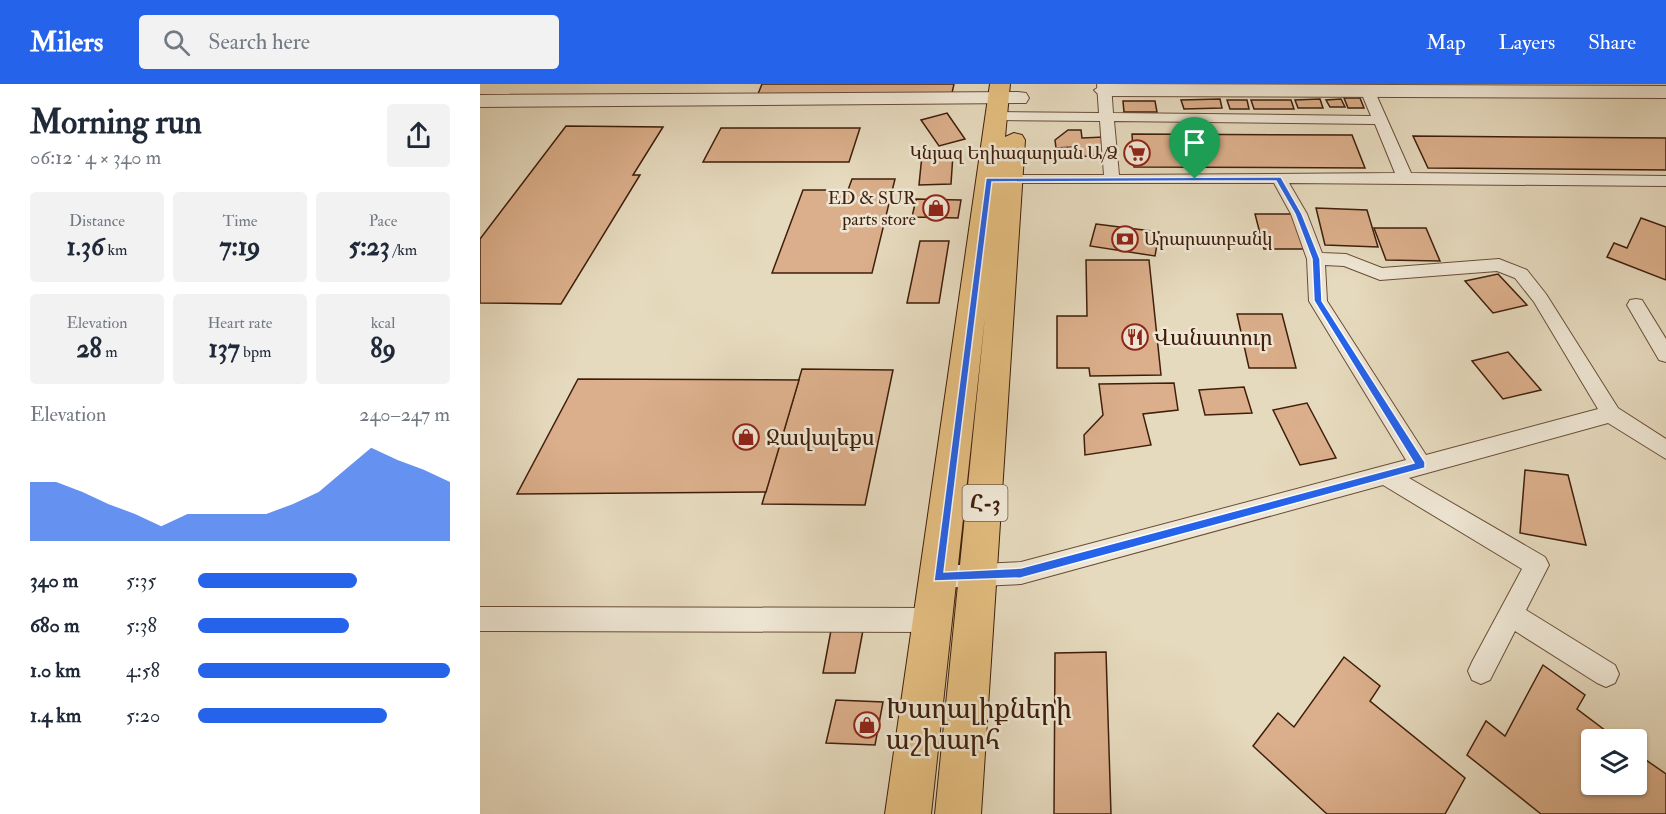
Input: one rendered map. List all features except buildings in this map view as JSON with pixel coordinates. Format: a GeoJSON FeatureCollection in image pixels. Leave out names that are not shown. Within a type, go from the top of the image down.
{"type":"FeatureCollection","features":[{"type":"Feature","properties":{"kind":"main road","name":"Հ-3"},"geometry":{"type":"LineString","coordinates":[[958,814],[979,576],[1000,180],[1008,99]]}},
{"type":"Feature","properties":{"kind":"main road","name":"Հ-3"},"geometry":{"type":"LineString","coordinates":[[908,814],[938,578],[1000,180]]}},
{"type":"Feature","properties":{"kind":"street"},"geometry":{"type":"LineString","coordinates":[[1105,87],[1368,92],[1666,92]]}},
{"type":"Feature","properties":{"kind":"street"},"geometry":{"type":"LineString","coordinates":[[480,101],[1008,99]]}},
{"type":"Feature","properties":{"kind":"lane"},"geometry":{"type":"LineString","coordinates":[[1105,87],[1112,180]]}},
{"type":"Feature","properties":{"kind":"lane"},"geometry":{"type":"LineString","coordinates":[[1368,92],[1405,178]]}},
{"type":"Feature","properties":{"kind":"lane"},"geometry":{"type":"LineString","coordinates":[[1008,99],[1108,117],[1380,120]]}},
{"type":"Feature","properties":{"kind":"lane"},"geometry":{"type":"LineString","coordinates":[[1000,180],[1405,178],[1666,181]]}},
{"type":"Feature","properties":{"kind":"lane"},"geometry":{"type":"LineString","coordinates":[[1279,179],[1299,214],[1316,259],[1318,301],[1421,465]]}},
{"type":"Feature","properties":{"kind":"lane"},"geometry":{"type":"LineString","coordinates":[[1316,259],[1346,260],[1380,274],[1499,265],[1521,274],[1540,298],[1611,414],[1666,450]]}},
{"type":"Feature","properties":{"kind":"lane"},"geometry":{"type":"LineString","coordinates":[[1636,305],[1666,355]]}},
{"type":"Feature","properties":{"kind":"lane"},"geometry":{"type":"LineString","coordinates":[[938,578],[1021,573],[1611,414]]}},
{"type":"Feature","properties":{"kind":"lane"},"geometry":{"type":"LineString","coordinates":[[1385,475],[1537,565],[1481,670]]}},
{"type":"Feature","properties":{"kind":"lane"},"geometry":{"type":"LineString","coordinates":[[1511,615],[1606,674]]}},
{"type":"Feature","properties":{"kind":"lane"},"geometry":{"type":"LineString","coordinates":[[480,619],[933,620]]}},
{"type":"Feature","properties":{"kind":"place","name":"Կնյազ Եղիազարյան Ա/Ձ"},"geometry":{"type":"Point","coordinates":[1137,153]}},
{"type":"Feature","properties":{"kind":"place","name":"ED & SUR parts store"},"geometry":{"type":"Point","coordinates":[936,208]}},
{"type":"Feature","properties":{"kind":"place","name":"Արարատբանկ"},"geometry":{"type":"Point","coordinates":[1125,239]}},
{"type":"Feature","properties":{"kind":"place","name":"Վանատուր"},"geometry":{"type":"Point","coordinates":[1135,337]}},
{"type":"Feature","properties":{"kind":"place","name":"Ջավալեքս"},"geometry":{"type":"Point","coordinates":[746,437]}},
{"type":"Feature","properties":{"kind":"place","name":"Խաղալիքների աշխարհ"},"geometry":{"type":"Point","coordinates":[867,725]}},
{"type":"Feature","properties":{"kind":"route"},"geometry":{"type":"LineString","coordinates":[[1195,179],[1279,179],[1299,214],[1316,259],[1318,301],[1421,465],[1021,573],[938,578],[988,180],[1195,179]]}}]}
